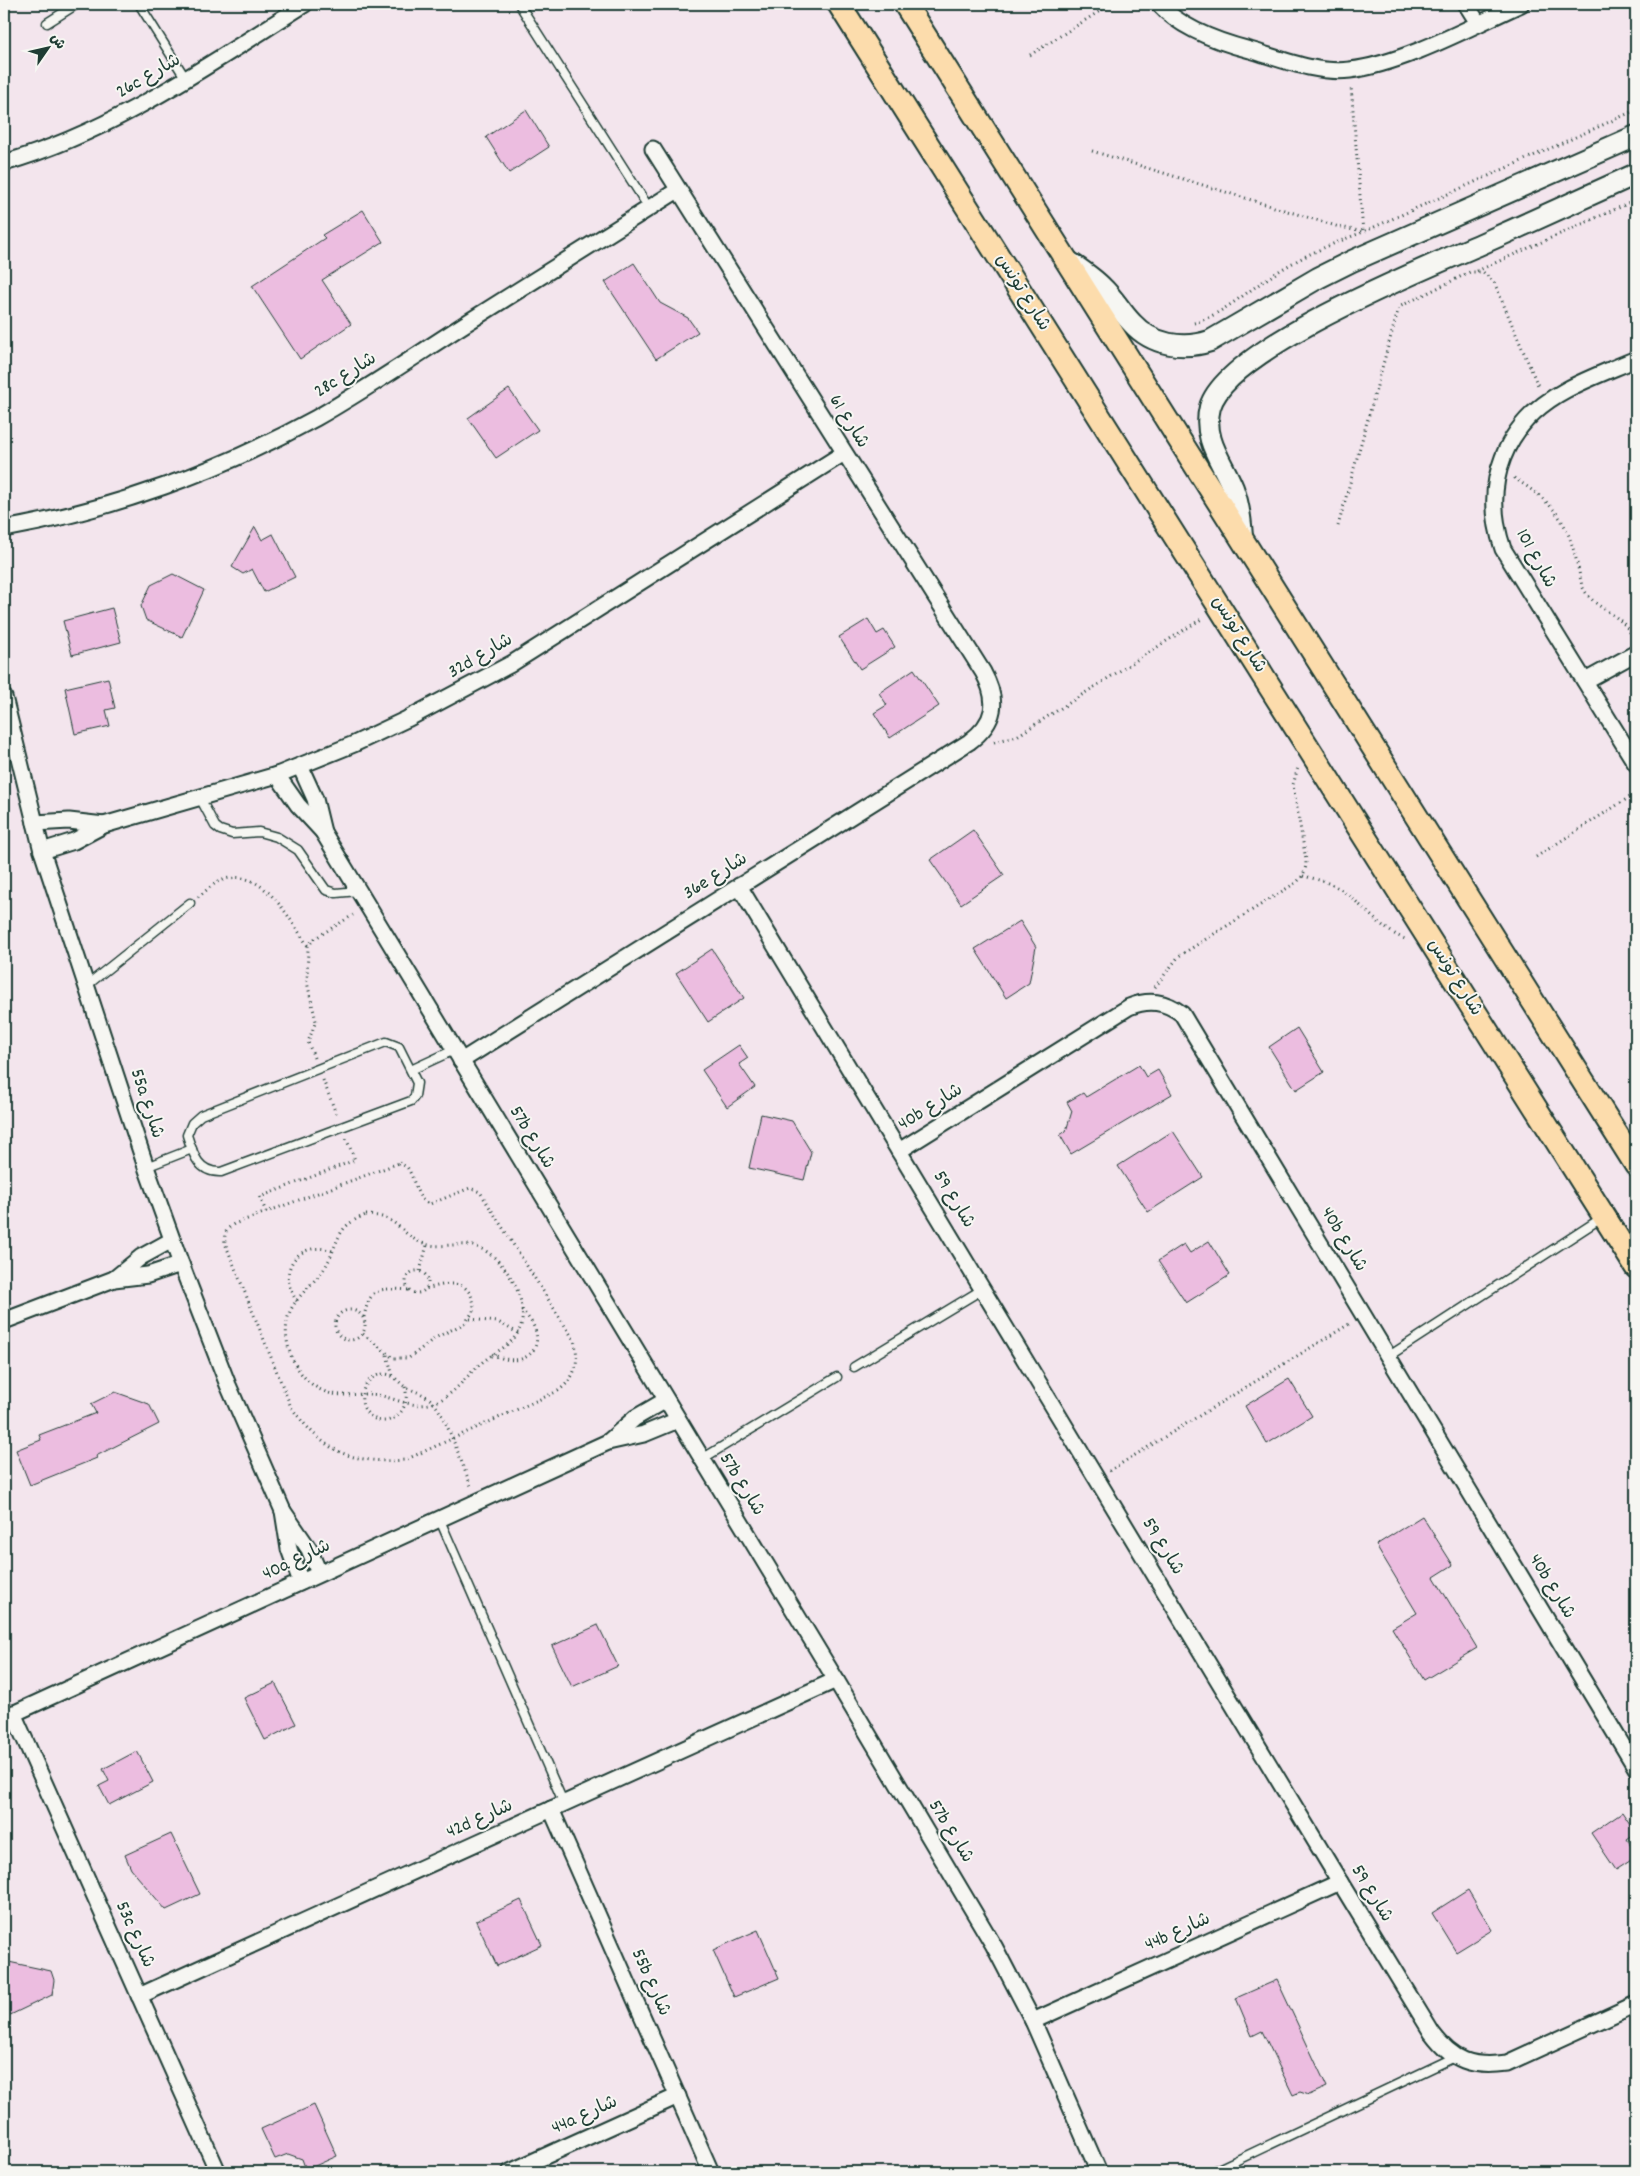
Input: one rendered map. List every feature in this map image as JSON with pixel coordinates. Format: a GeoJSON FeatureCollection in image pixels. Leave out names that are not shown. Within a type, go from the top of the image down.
{"type":"FeatureCollection","features":[{"type":"Feature","properties":{"kind":"main road","name":"شارع تونس"},"geometry":{"type":"LineString","coordinates":[[839,4],[1636,1267]]}},
{"type":"Feature","properties":{"kind":"main road"},"geometry":{"type":"LineString","coordinates":[[906,4],[1636,1165]]}},
{"type":"Feature","properties":{"kind":"street","name":"26c شارع"},"geometry":{"type":"LineString","coordinates":[[4,163],[67,142],[144,104],[305,4]]}},
{"type":"Feature","properties":{"kind":"street"},"geometry":{"type":"LineString","coordinates":[[1159,4],[1177,19],[1218,40],[1307,66],[1350,70],[1404,55],[1520,4]]}},
{"type":"Feature","properties":{"kind":"street"},"geometry":{"type":"LineString","coordinates":[[1466,4],[1478,23]]}},
{"type":"Feature","properties":{"kind":"street"},"geometry":{"type":"LineString","coordinates":[[1068,261],[1102,287],[1131,323],[1141,331],[1170,344],[1179,346],[1198,345],[1210,341],[1318,278],[1352,261],[1636,136]]}},
{"type":"Feature","properties":{"kind":"street","name":"شارع 61"},"geometry":{"type":"LineString","coordinates":[[653,149],[988,681],[993,701],[990,722]]}},
{"type":"Feature","properties":{"kind":"street"},"geometry":{"type":"LineString","coordinates":[[1242,536],[1238,505],[1228,477],[1211,443],[1208,420],[1213,398],[1239,371],[1254,358],[1293,334],[1379,288],[1636,174]]}},
{"type":"Feature","properties":{"kind":"street","name":"28c شارع"},"geometry":{"type":"LineString","coordinates":[[4,529],[38,522],[126,498],[212,467],[286,434],[345,400],[678,190]]}},
{"type":"Feature","properties":{"kind":"street","name":"شارع 101"},"geometry":{"type":"LineString","coordinates":[[1636,359],[1566,390],[1524,423],[1513,437],[1499,468],[1494,501],[1496,526],[1503,549],[1636,764]]}},
{"type":"Feature","properties":{"kind":"street","name":"32d شارع"},"geometry":{"type":"LineString","coordinates":[[42,851],[74,841],[104,825],[277,775],[408,719],[511,664],[844,453]]}},
{"type":"Feature","properties":{"kind":"street"},"geometry":{"type":"LineString","coordinates":[[1585,681],[1636,653]]}},
{"type":"Feature","properties":{"kind":"street","name":"55a شارع"},"geometry":{"type":"LineString","coordinates":[[4,697],[42,851],[146,1167],[172,1240],[228,1385],[283,1511],[309,1549],[319,1574]]}},
{"type":"Feature","properties":{"kind":"street","name":"36e شارع"},"geometry":{"type":"LineString","coordinates":[[457,1055],[739,886],[970,742],[990,722]]}},
{"type":"Feature","properties":{"kind":"street","name":"57b شارع"},"geometry":{"type":"LineString","coordinates":[[300,766],[315,799],[323,832]]}},
{"type":"Feature","properties":{"kind":"street","name":"57b شارع"},"geometry":{"type":"LineString","coordinates":[[277,775],[298,805],[323,832],[836,1680],[994,1946],[1033,2021],[1099,2172]]}},
{"type":"Feature","properties":{"kind":"street","name":"32d شارع"},"geometry":{"type":"LineString","coordinates":[[35,823],[69,821],[104,825]]}},
{"type":"Feature","properties":{"kind":"street","name":"شارع 59"},"geometry":{"type":"LineString","coordinates":[[739,886],[1340,1882],[1432,2033],[1442,2046],[1455,2057],[1472,2063],[1489,2065],[1507,2062],[1636,2004]]}},
{"type":"Feature","properties":{"kind":"street","name":"40b شارع"},"geometry":{"type":"LineString","coordinates":[[900,1151],[1129,1007],[1147,1002],[1166,1004],[1182,1014],[1390,1356],[1636,1768]]}},
{"type":"Feature","properties":{"kind":"street"},"geometry":{"type":"LineString","coordinates":[[114,1279],[141,1257],[172,1240]]}},
{"type":"Feature","properties":{"kind":"street"},"geometry":{"type":"LineString","coordinates":[[4,1321],[114,1279],[148,1275],[181,1264]]}},
{"type":"Feature","properties":{"kind":"street","name":"40a شارع"},"geometry":{"type":"LineString","coordinates":[[608,1442],[635,1418],[666,1400]]}},
{"type":"Feature","properties":{"kind":"street","name":"40a شارع"},"geometry":{"type":"LineString","coordinates":[[8,1715],[608,1442],[644,1434],[678,1420]]}},
{"type":"Feature","properties":{"kind":"street","name":"55a شارع"},"geometry":{"type":"LineString","coordinates":[[283,1511],[289,1549],[301,1582]]}},
{"type":"Feature","properties":{"kind":"street","name":"42d شارع"},"geometry":{"type":"LineString","coordinates":[[139,1996],[836,1680]]}},
{"type":"Feature","properties":{"kind":"street","name":"53c شارع"},"geometry":{"type":"LineString","coordinates":[[8,1715],[139,1996],[218,2172]]}},
{"type":"Feature","properties":{"kind":"street","name":"55b شارع"},"geometry":{"type":"LineString","coordinates":[[558,1807],[711,2172]]}},
{"type":"Feature","properties":{"kind":"street","name":"44b شارع"},"geometry":{"type":"LineString","coordinates":[[1033,2021],[1340,1882]]}},
{"type":"Feature","properties":{"kind":"street","name":"44a شارع"},"geometry":{"type":"LineString","coordinates":[[510,2172],[678,2096]]}},
{"type":"Feature","properties":{"kind":"lane"},"geometry":{"type":"LineString","coordinates":[[47,23],[77,4]]}},
{"type":"Feature","properties":{"kind":"lane"},"geometry":{"type":"LineString","coordinates":[[139,4],[186,79]]}},
{"type":"Feature","properties":{"kind":"lane"},"geometry":{"type":"LineString","coordinates":[[519,4],[649,208]]}},
{"type":"Feature","properties":{"kind":"lane"},"geometry":{"type":"LineString","coordinates":[[200,798],[211,821],[220,830],[232,834],[259,832],[277,837],[298,850],[326,890],[336,893],[358,891]]}},
{"type":"Feature","properties":{"kind":"lane"},"geometry":{"type":"LineString","coordinates":[[86,986],[190,903]]}},
{"type":"Feature","properties":{"kind":"lane"},"geometry":{"type":"LineString","coordinates":[[386,1042],[399,1047],[417,1083],[415,1096],[405,1104],[221,1172],[207,1171],[201,1166],[192,1149],[187,1135],[192,1123],[201,1115],[379,1043],[386,1042]]}},
{"type":"Feature","properties":{"kind":"lane"},"geometry":{"type":"LineString","coordinates":[[411,1070],[457,1055]]}},
{"type":"Feature","properties":{"kind":"lane"},"geometry":{"type":"LineString","coordinates":[[146,1167],[192,1149]]}},
{"type":"Feature","properties":{"kind":"lane"},"geometry":{"type":"LineString","coordinates":[[1390,1356],[1604,1216]]}},
{"type":"Feature","properties":{"kind":"lane"},"geometry":{"type":"LineString","coordinates":[[854,1367],[983,1289]]}},
{"type":"Feature","properties":{"kind":"lane"},"geometry":{"type":"LineString","coordinates":[[702,1459],[837,1377]]}},
{"type":"Feature","properties":{"kind":"lane"},"geometry":{"type":"LineString","coordinates":[[439,1518],[558,1807]]}},
{"type":"Feature","properties":{"kind":"lane"},"geometry":{"type":"LineString","coordinates":[[1212,2172],[1455,2057]]}},
{"type":"Feature","properties":{"kind":"path"},"geometry":{"type":"LineString","coordinates":[[1030,55],[1111,4]]}},
{"type":"Feature","properties":{"kind":"path"},"geometry":{"type":"LineString","coordinates":[[1092,151],[1336,226],[1364,232],[1350,70]]}},
{"type":"Feature","properties":{"kind":"path"},"geometry":{"type":"LineString","coordinates":[[1338,526],[1399,307],[1470,272],[1477,271],[1636,200]]}},
{"type":"Feature","properties":{"kind":"path"},"geometry":{"type":"LineString","coordinates":[[1477,271],[1489,276],[1494,282],[1546,404]]}},
{"type":"Feature","properties":{"kind":"path"},"geometry":{"type":"LineString","coordinates":[[1499,468],[1538,494],[1556,512],[1574,546],[1582,586],[1585,592],[1598,605],[1613,613],[1628,625],[1636,645]]}},
{"type":"Feature","properties":{"kind":"path"},"geometry":{"type":"LineString","coordinates":[[970,742],[994,742],[1017,736],[1220,607]]}},
{"type":"Feature","properties":{"kind":"path"},"geometry":{"type":"LineString","coordinates":[[1147,1002],[1161,977],[1179,956],[1297,882],[1303,876],[1306,860],[1293,785],[1298,768],[1312,752]]}},
{"type":"Feature","properties":{"kind":"path"},"geometry":{"type":"LineString","coordinates":[[1536,857],[1636,793]]}},
{"type":"Feature","properties":{"kind":"path"},"geometry":{"type":"LineString","coordinates":[[1303,876],[1341,890],[1390,932],[1399,937],[1421,944],[1433,944]]}},
{"type":"Feature","properties":{"kind":"path"},"geometry":{"type":"LineString","coordinates":[[190,903],[219,882],[234,878],[252,880],[267,890],[308,946]]}},
{"type":"Feature","properties":{"kind":"path"},"geometry":{"type":"LineString","coordinates":[[398,1163],[407,1167],[421,1198],[426,1203],[430,1204],[470,1188],[480,1192],[574,1340],[577,1363],[574,1374],[568,1384],[558,1391],[452,1439],[405,1460],[379,1462],[352,1457],[328,1446],[307,1429],[292,1407],[228,1252],[224,1235],[228,1228],[234,1224],[398,1163]]}},
{"type":"Feature","properties":{"kind":"path"},"geometry":{"type":"LineString","coordinates":[[366,1215],[378,1215],[391,1219],[412,1238],[427,1245],[476,1246],[486,1251],[510,1276],[518,1292],[522,1310],[522,1322],[518,1333],[510,1342],[492,1354],[459,1387],[434,1403],[406,1404],[380,1396],[344,1395],[326,1392],[310,1382],[296,1366],[290,1354],[286,1328],[289,1316],[297,1300],[322,1272],[344,1227],[353,1220],[366,1215]]}},
{"type":"Feature","properties":{"kind":"path"},"geometry":{"type":"LineString","coordinates":[[420,1271],[427,1245]]}},
{"type":"Feature","properties":{"kind":"path"},"geometry":{"type":"LineString","coordinates":[[297,1300],[291,1293],[288,1274],[291,1264],[297,1256],[314,1248],[333,1251]]}},
{"type":"Feature","properties":{"kind":"path"},"geometry":{"type":"LineString","coordinates":[[409,1290],[406,1286],[408,1274],[413,1271],[420,1271],[427,1278],[428,1284],[425,1289]]}},
{"type":"Feature","properties":{"kind":"path"},"geometry":{"type":"LineString","coordinates":[[363,1334],[387,1355],[398,1359],[409,1358],[435,1338],[461,1326],[470,1319],[474,1304],[468,1290],[461,1286],[446,1284],[415,1293],[409,1290],[386,1289],[375,1292],[367,1301],[363,1334],[358,1338],[347,1340],[337,1333],[335,1321],[342,1312],[348,1310],[360,1313],[364,1317]]}},
{"type":"Feature","properties":{"kind":"path"},"geometry":{"type":"LineString","coordinates":[[492,1354],[505,1359],[519,1359],[526,1357],[536,1348],[538,1335],[536,1328],[522,1310]]}},
{"type":"Feature","properties":{"kind":"path"},"geometry":{"type":"LineString","coordinates":[[1097,1479],[1365,1315]]}},
{"type":"Feature","properties":{"kind":"path"},"geometry":{"type":"LineString","coordinates":[[470,1319],[498,1322],[518,1333]]}},
{"type":"Feature","properties":{"kind":"path"},"geometry":{"type":"LineString","coordinates":[[387,1355],[393,1376]]}},
{"type":"Feature","properties":{"kind":"path"},"geometry":{"type":"LineString","coordinates":[[405,1387],[407,1395],[406,1404],[398,1416],[383,1420],[369,1415],[364,1409],[362,1394],[364,1386],[370,1379],[385,1374],[393,1376],[405,1387],[417,1390],[434,1403],[439,1409],[478,1501]]}},
{"type":"Feature","properties":{"kind":"building"},"geometry":{"type":"Polygon","coordinates":[[[526,110],[549,147],[509,173],[486,137],[526,110]]]}},
{"type":"Feature","properties":{"kind":"building"},"geometry":{"type":"Polygon","coordinates":[[[363,210],[383,242],[322,280],[351,324],[300,359],[252,286],[325,238],[322,235],[363,210]]]}},
{"type":"Feature","properties":{"kind":"building"},"geometry":{"type":"Polygon","coordinates":[[[634,263],[660,303],[688,318],[698,332],[656,359],[605,282],[634,263]]]}},
{"type":"Feature","properties":{"kind":"building"},"geometry":{"type":"Polygon","coordinates":[[[509,389],[538,430],[496,458],[468,418],[509,389]]]}},
{"type":"Feature","properties":{"kind":"building"},"geometry":{"type":"Polygon","coordinates":[[[255,527],[262,540],[273,534],[295,577],[264,592],[252,569],[243,574],[232,567],[255,527]]]}},
{"type":"Feature","properties":{"kind":"building"},"geometry":{"type":"Polygon","coordinates":[[[173,574],[204,590],[182,637],[146,620],[141,606],[151,585],[173,574]]]}},
{"type":"Feature","properties":{"kind":"building"},"geometry":{"type":"Polygon","coordinates":[[[112,608],[121,642],[72,655],[63,621],[112,608]]]}},
{"type":"Feature","properties":{"kind":"building"},"geometry":{"type":"Polygon","coordinates":[[[868,619],[877,634],[884,630],[895,647],[860,669],[839,637],[868,619]]]}},
{"type":"Feature","properties":{"kind":"building"},"geometry":{"type":"Polygon","coordinates":[[[914,669],[939,706],[890,738],[874,713],[887,705],[879,693],[914,669]]]}},
{"type":"Feature","properties":{"kind":"building"},"geometry":{"type":"Polygon","coordinates":[[[108,678],[115,708],[106,710],[110,726],[75,734],[65,688],[108,678]]]}},
{"type":"Feature","properties":{"kind":"building"},"geometry":{"type":"Polygon","coordinates":[[[973,830],[1004,875],[961,904],[930,860],[973,830]]]}},
{"type":"Feature","properties":{"kind":"building"},"geometry":{"type":"Polygon","coordinates":[[[1020,921],[1036,947],[1029,983],[1006,998],[975,949],[1020,921]]]}},
{"type":"Feature","properties":{"kind":"building"},"geometry":{"type":"Polygon","coordinates":[[[712,949],[744,998],[708,1022],[676,973],[712,949]]]}},
{"type":"Feature","properties":{"kind":"building"},"geometry":{"type":"Polygon","coordinates":[[[1297,1028],[1324,1072],[1296,1090],[1269,1047],[1297,1028]]]}},
{"type":"Feature","properties":{"kind":"building"},"geometry":{"type":"Polygon","coordinates":[[[739,1045],[748,1058],[739,1064],[755,1087],[727,1107],[702,1070],[739,1045]]]}},
{"type":"Feature","properties":{"kind":"building"},"geometry":{"type":"Polygon","coordinates":[[[1139,1065],[1146,1077],[1158,1070],[1172,1094],[1071,1154],[1060,1135],[1066,1131],[1072,1111],[1067,1102],[1083,1093],[1086,1097],[1139,1065]]]}},
{"type":"Feature","properties":{"kind":"building"},"geometry":{"type":"Polygon","coordinates":[[[761,1114],[792,1121],[811,1152],[804,1180],[749,1168],[761,1114]]]}},
{"type":"Feature","properties":{"kind":"building"},"geometry":{"type":"Polygon","coordinates":[[[1173,1131],[1203,1177],[1148,1212],[1118,1166],[1173,1131]]]}},
{"type":"Feature","properties":{"kind":"building"},"geometry":{"type":"Polygon","coordinates":[[[1209,1241],[1230,1275],[1186,1303],[1158,1261],[1184,1244],[1190,1253],[1209,1241]]]}},
{"type":"Feature","properties":{"kind":"building"},"geometry":{"type":"Polygon","coordinates":[[[1289,1379],[1312,1416],[1267,1444],[1245,1406],[1289,1379]]]}},
{"type":"Feature","properties":{"kind":"building"},"geometry":{"type":"Polygon","coordinates":[[[115,1392],[149,1404],[159,1424],[96,1456],[97,1458],[30,1485],[16,1450],[41,1440],[39,1435],[96,1413],[91,1404],[115,1392]]]}},
{"type":"Feature","properties":{"kind":"building"},"geometry":{"type":"Polygon","coordinates":[[[1422,1516],[1453,1565],[1434,1577],[1477,1648],[1424,1680],[1392,1628],[1417,1613],[1376,1545],[1422,1516]]]}},
{"type":"Feature","properties":{"kind":"building"},"geometry":{"type":"Polygon","coordinates":[[[598,1625],[618,1666],[572,1687],[552,1646],[598,1625]]]}},
{"type":"Feature","properties":{"kind":"building"},"geometry":{"type":"Polygon","coordinates":[[[275,1683],[296,1724],[265,1740],[244,1698],[275,1683]]]}},
{"type":"Feature","properties":{"kind":"building"},"geometry":{"type":"Polygon","coordinates":[[[137,1751],[153,1782],[109,1805],[99,1786],[109,1781],[103,1769],[137,1751]]]}},
{"type":"Feature","properties":{"kind":"building"},"geometry":{"type":"Polygon","coordinates":[[[1622,1812],[1636,1833],[1627,1839],[1636,1853],[1636,1857],[1616,1870],[1591,1833],[1622,1812]]]}},
{"type":"Feature","properties":{"kind":"building"},"geometry":{"type":"Polygon","coordinates":[[[171,1834],[200,1894],[166,1910],[131,1869],[125,1855],[171,1834]]]}},
{"type":"Feature","properties":{"kind":"building"},"geometry":{"type":"Polygon","coordinates":[[[1468,1890],[1492,1930],[1456,1952],[1432,1913],[1468,1890]]]}},
{"type":"Feature","properties":{"kind":"building"},"geometry":{"type":"Polygon","coordinates":[[[521,1900],[542,1945],[497,1966],[476,1921],[521,1900]]]}},
{"type":"Feature","properties":{"kind":"building"},"geometry":{"type":"Polygon","coordinates":[[[758,1930],[779,1978],[734,1997],[713,1950],[758,1930]]]}},
{"type":"Feature","properties":{"kind":"building"},"geometry":{"type":"Polygon","coordinates":[[[4,1961],[51,1971],[54,1980],[52,1995],[4,2018],[4,1961]]]}},
{"type":"Feature","properties":{"kind":"building"},"geometry":{"type":"Polygon","coordinates":[[[1277,1980],[1327,2087],[1309,2095],[1300,2092],[1293,2095],[1262,2031],[1252,2036],[1236,1998],[1277,1980]]]}},
{"type":"Feature","properties":{"kind":"building"},"geometry":{"type":"Polygon","coordinates":[[[314,2105],[337,2156],[306,2170],[302,2159],[288,2154],[275,2159],[261,2129],[314,2105]]]}}]}
